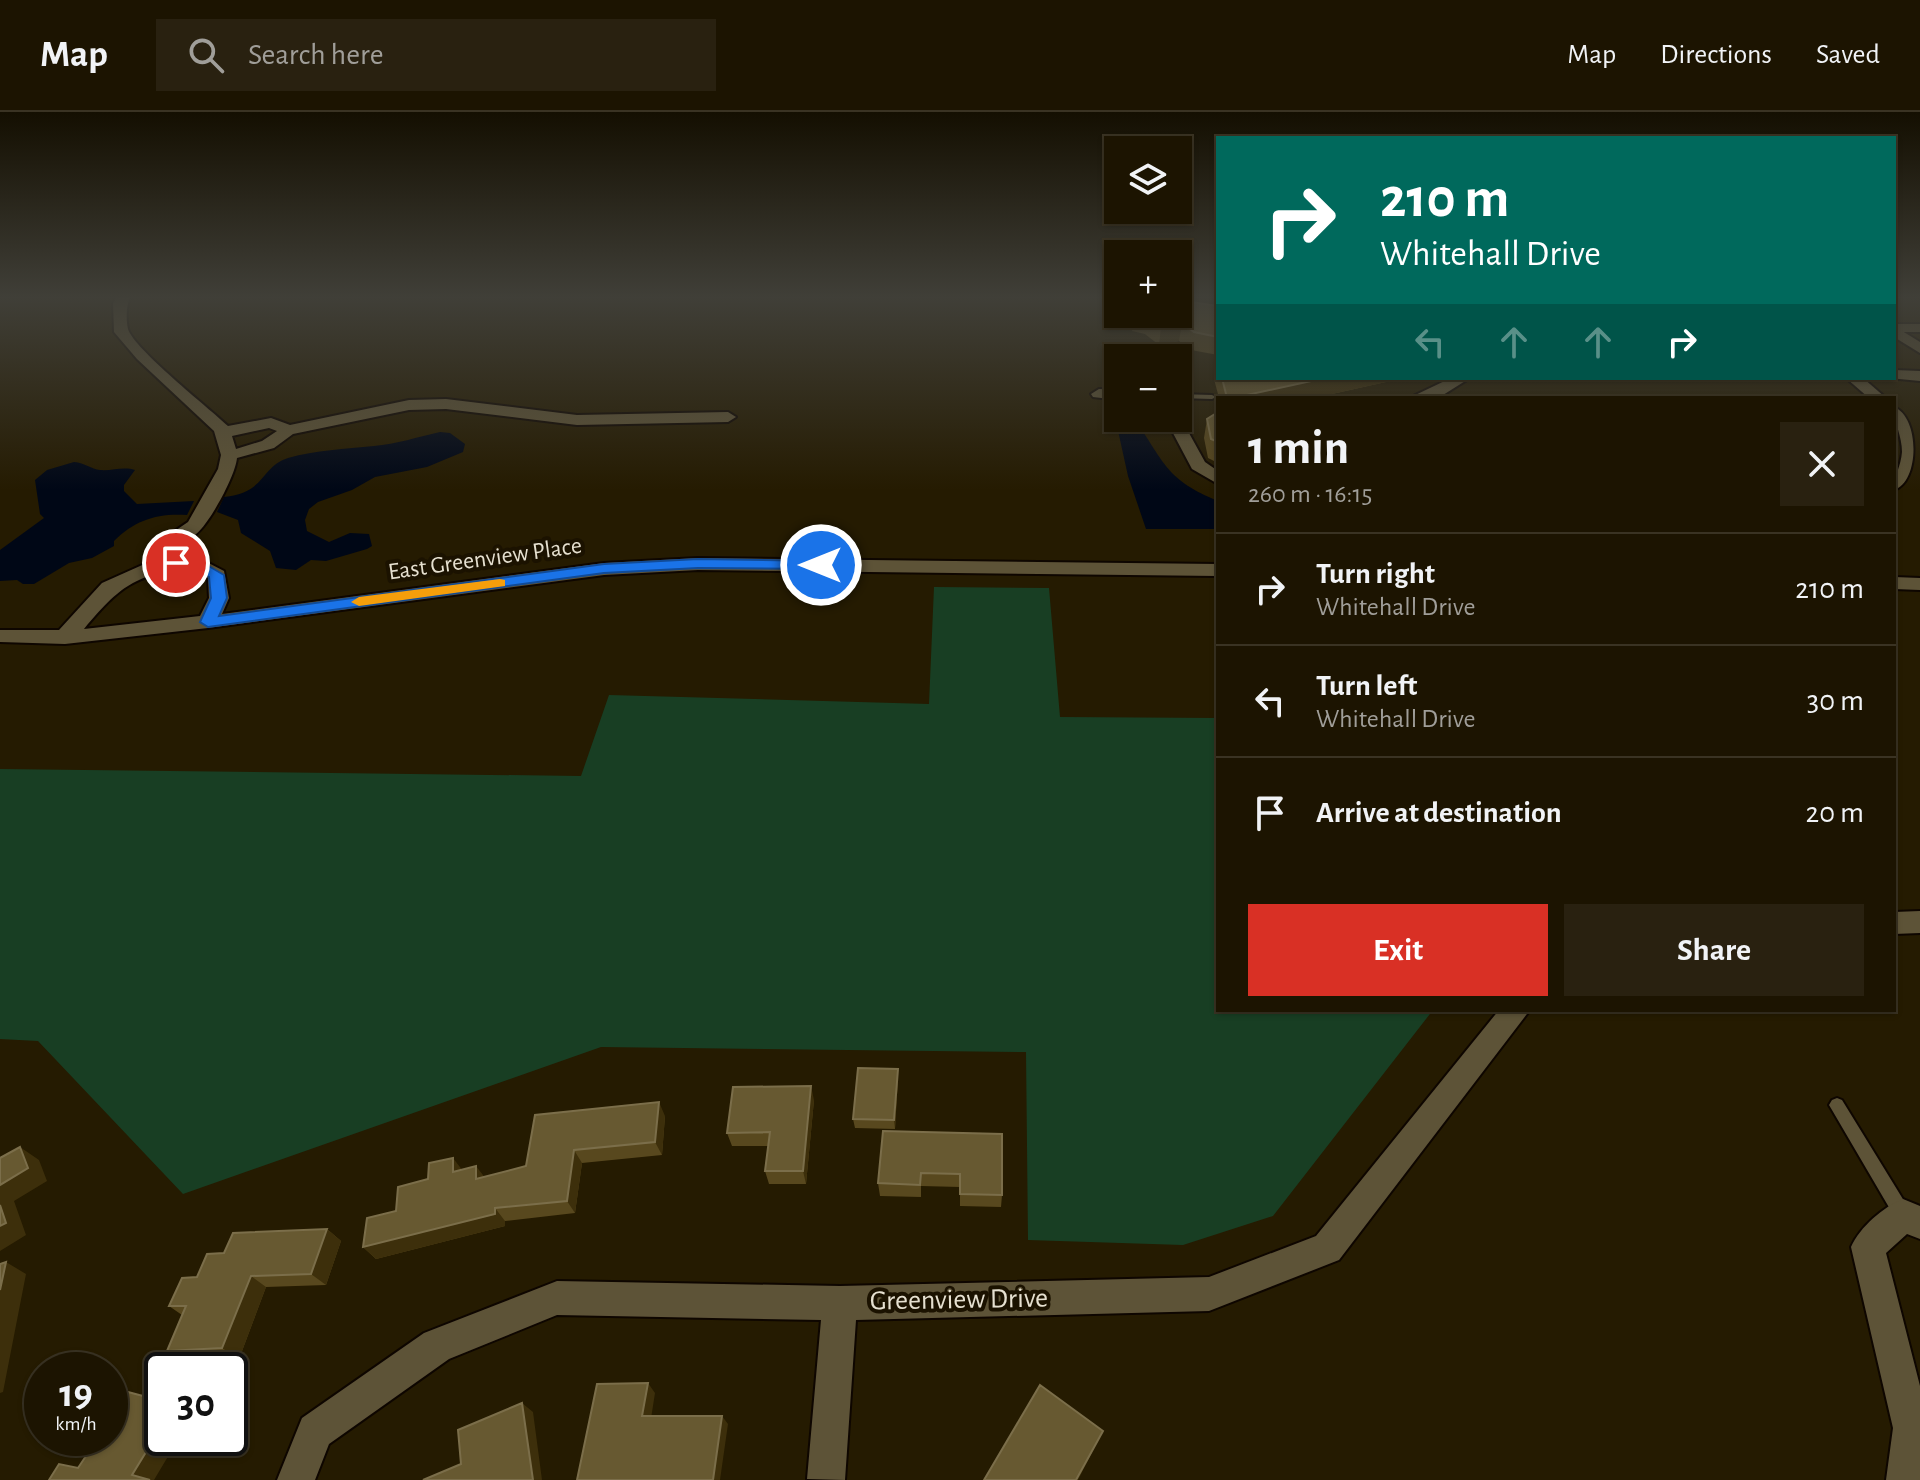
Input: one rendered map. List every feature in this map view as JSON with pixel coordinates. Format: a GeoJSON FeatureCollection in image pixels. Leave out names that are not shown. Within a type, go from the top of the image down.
{"type":"FeatureCollection","features":[{"type":"Feature","properties":{"kind":"street"},"geometry":{"type":"LineString","coordinates":[[148,362],[225,432],[229,455],[227,469],[195,525],[170,543],[156,566]]}},
{"type":"Feature","properties":{"kind":"street"},"geometry":{"type":"LineString","coordinates":[[1896,375],[1920,376]]}},
{"type":"Feature","properties":{"kind":"street"},"geometry":{"type":"LineString","coordinates":[[1424,396],[1459,380]]}},
{"type":"Feature","properties":{"kind":"street"},"geometry":{"type":"LineString","coordinates":[[1856,380],[1876,396]]}},
{"type":"Feature","properties":{"kind":"street"},"geometry":{"type":"LineString","coordinates":[[1099,394],[1104,394]]}},
{"type":"Feature","properties":{"kind":"street"},"geometry":{"type":"LineString","coordinates":[[225,432],[271,423],[288,430],[409,405],[482,406],[577,420],[728,417]]}},
{"type":"Feature","properties":{"kind":"street"},"geometry":{"type":"LineString","coordinates":[[1896,414],[1907,427],[1911,443],[1906,469],[1896,482]]}},
{"type":"Feature","properties":{"kind":"street"},"geometry":{"type":"LineString","coordinates":[[229,455],[263,447],[279,440],[288,430]]}},
{"type":"Feature","properties":{"kind":"street"},"geometry":{"type":"LineString","coordinates":[[1180,432],[1198,465],[1216,478]]}},
{"type":"Feature","properties":{"kind":"street"},"geometry":{"type":"LineString","coordinates":[[195,525],[203,531],[195,562]]}},
{"type":"Feature","properties":{"kind":"street"},"geometry":{"type":"LineString","coordinates":[[65,637],[109,587],[156,566],[195,562],[217,575],[219,598],[208,622]]}},
{"type":"Feature","properties":{"kind":"street","name":"East Greenview Place"},"geometry":{"type":"LineString","coordinates":[[0,636],[65,637],[208,622],[604,569],[698,564],[1216,570]]}},
{"type":"Feature","properties":{"kind":"street"},"geometry":{"type":"LineString","coordinates":[[1896,583],[1920,584]]}},
{"type":"Feature","properties":{"kind":"street"},"geometry":{"type":"LineString","coordinates":[[1896,923],[1920,922]]}},
{"type":"Feature","properties":{"kind":"street","name":"Greenview Drive"},"geometry":{"type":"LineString","coordinates":[[296,1480],[315,1431],[437,1346],[557,1298],[840,1303],[1209,1294],[1327,1248],[1514,1012]]}},
{"type":"Feature","properties":{"kind":"street"},"geometry":{"type":"LineString","coordinates":[[1905,1480],[1916,1425],[1868,1247],[1911,1219]]}},
{"type":"Feature","properties":{"kind":"street"},"geometry":{"type":"LineString","coordinates":[[826,1479],[840,1303]]}},
{"type":"Feature","properties":{"kind":"lane"},"geometry":{"type":"LineString","coordinates":[[1192,396],[1212,397]]}},
{"type":"Feature","properties":{"kind":"lane"},"geometry":{"type":"LineString","coordinates":[[1837,1105],[1911,1219]]}},
{"type":"Feature","properties":{"kind":"green space"},"geometry":{"type":"Polygon","coordinates":[[[934,587],[1049,588],[1060,717],[1216,718],[1216,1012],[1431,1012],[1273,1216],[1183,1245],[1028,1240],[1026,1052],[601,1047],[183,1194],[38,1041],[0,1039],[0,769],[581,776],[609,695],[929,704],[934,587]]]}},
{"type":"Feature","properties":{"kind":"water"},"geometry":{"type":"Polygon","coordinates":[[[440,432],[450,433],[465,444],[463,452],[427,467],[375,477],[309,509],[305,520],[307,531],[329,542],[350,533],[369,534],[372,546],[367,549],[326,561],[311,560],[296,570],[276,568],[270,551],[241,533],[238,520],[217,512],[224,497],[248,490],[272,467],[288,458],[320,451],[390,444],[440,432]]]}},
{"type":"Feature","properties":{"kind":"water"},"geometry":{"type":"Polygon","coordinates":[[[1118,432],[1143,432],[1177,478],[1216,500],[1216,529],[1146,529],[1128,476],[1118,432]]]}},
{"type":"Feature","properties":{"kind":"water"},"geometry":{"type":"Polygon","coordinates":[[[74,462],[100,470],[135,470],[124,485],[124,491],[137,504],[194,501],[187,515],[166,515],[138,523],[114,541],[114,546],[92,558],[69,563],[34,584],[23,584],[17,580],[0,581],[0,550],[44,518],[40,514],[35,480],[47,470],[74,462]]]}},
{"type":"Feature","properties":{"kind":"building"},"geometry":{"type":"Polygon","coordinates":[[[1222,380],[1316,380],[1242,396],[1226,396],[1222,380]]]}},
{"type":"Feature","properties":{"kind":"building"},"geometry":{"type":"Polygon","coordinates":[[[1216,414],[1216,441],[1211,439],[1207,419],[1216,414]]]}},
{"type":"Feature","properties":{"kind":"building"},"geometry":{"type":"Polygon","coordinates":[[[858,1068],[898,1069],[894,1120],[853,1119],[858,1068]]]}},
{"type":"Feature","properties":{"kind":"building"},"geometry":{"type":"Polygon","coordinates":[[[811,1086],[803,1171],[765,1171],[770,1132],[727,1133],[733,1087],[811,1086]]]}},
{"type":"Feature","properties":{"kind":"building"},"geometry":{"type":"Polygon","coordinates":[[[659,1102],[655,1142],[574,1150],[567,1201],[495,1208],[495,1214],[363,1247],[367,1218],[396,1211],[398,1187],[428,1179],[429,1163],[453,1158],[453,1172],[476,1166],[476,1179],[526,1166],[535,1115],[659,1102]]]}},
{"type":"Feature","properties":{"kind":"building"},"geometry":{"type":"Polygon","coordinates":[[[883,1131],[1002,1134],[1002,1195],[960,1194],[960,1174],[921,1173],[920,1185],[878,1183],[883,1131]]]}},
{"type":"Feature","properties":{"kind":"building"},"geometry":{"type":"Polygon","coordinates":[[[20,1147],[28,1168],[0,1185],[0,1158],[20,1147]]]}},
{"type":"Feature","properties":{"kind":"building"},"geometry":{"type":"Polygon","coordinates":[[[0,1205],[6,1223],[0,1226],[0,1205]]]}},
{"type":"Feature","properties":{"kind":"building"},"geometry":{"type":"Polygon","coordinates":[[[327,1229],[311,1274],[251,1276],[222,1348],[167,1351],[186,1306],[169,1306],[182,1278],[197,1277],[207,1254],[224,1253],[233,1233],[327,1229]]]}},
{"type":"Feature","properties":{"kind":"building"},"geometry":{"type":"Polygon","coordinates":[[[6,1262],[0,1290],[0,1264],[6,1262]]]}},
{"type":"Feature","properties":{"kind":"building"},"geometry":{"type":"Polygon","coordinates":[[[648,1383],[642,1416],[722,1416],[713,1480],[577,1480],[597,1384],[648,1383]]]}},
{"type":"Feature","properties":{"kind":"building"},"geometry":{"type":"Polygon","coordinates":[[[1040,1385],[1103,1431],[1076,1480],[984,1480],[1040,1385]]]}},
{"type":"Feature","properties":{"kind":"building"},"geometry":{"type":"Polygon","coordinates":[[[128,1392],[144,1396],[144,1455],[132,1475],[150,1480],[49,1480],[59,1464],[78,1468],[86,1456],[128,1456],[128,1392]]]}},
{"type":"Feature","properties":{"kind":"building"},"geometry":{"type":"Polygon","coordinates":[[[522,1403],[533,1480],[423,1480],[461,1464],[458,1430],[522,1403]]]}},
{"type":"Feature","properties":{"kind":"slow traffic"},"geometry":{"type":"LineString","coordinates":[[359,602],[500,583]]}},
{"type":"Feature","properties":{"kind":"route"},"geometry":{"type":"LineString","coordinates":[[176,563],[195,562],[217,575],[219,598],[208,622],[604,569],[698,564],[821,565]]}}]}
